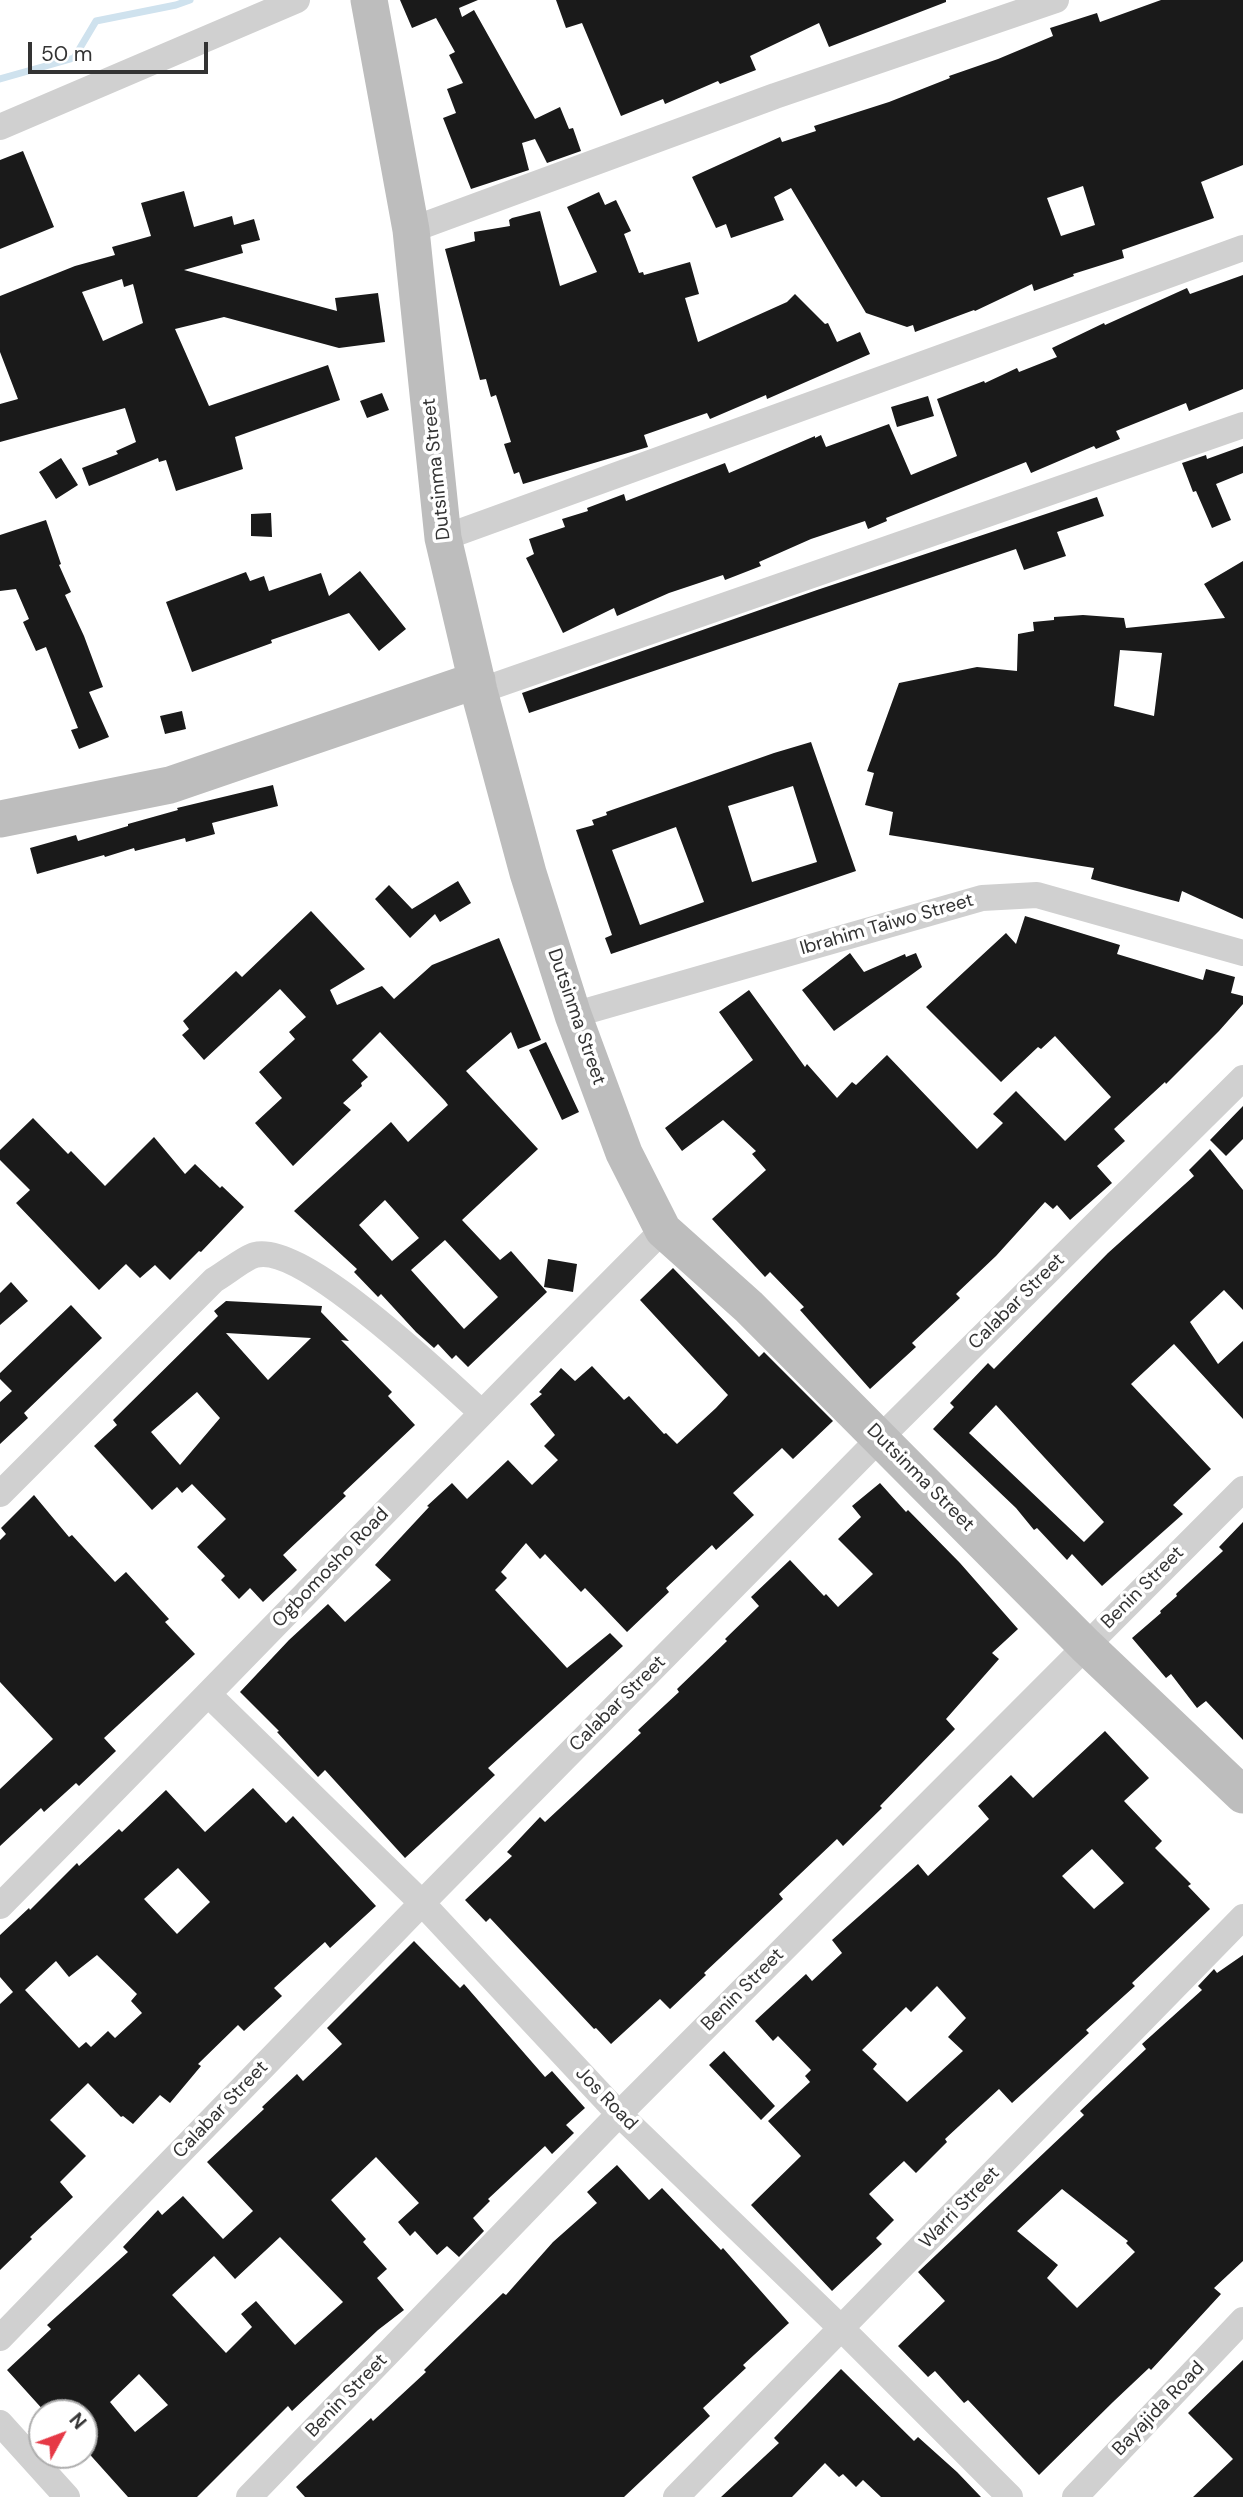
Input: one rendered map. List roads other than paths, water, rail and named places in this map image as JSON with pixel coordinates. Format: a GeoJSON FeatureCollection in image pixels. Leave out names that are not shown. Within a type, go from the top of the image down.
{"type":"FeatureCollection","features":[{"type":"Feature","properties":{"kind":"street"},"geometry":{"type":"LineString","coordinates":[[0,127],[297,0]]}},
{"type":"Feature","properties":{"kind":"street","name":"Dutsinma Street"},"geometry":{"type":"LineString","coordinates":[[369,0],[411,230],[443,538],[478,685],[528,873],[573,1015],[624,1153],[663,1230],[749,1307],[1085,1646],[1243,1795]]}},
{"type":"Feature","properties":{"kind":"street"},"geometry":{"type":"LineString","coordinates":[[411,230],[775,96],[1056,0]]}},
{"type":"Feature","properties":{"kind":"street"},"geometry":{"type":"LineString","coordinates":[[443,538],[1243,248]]}},
{"type":"Feature","properties":{"kind":"street"},"geometry":{"type":"LineString","coordinates":[[0,819],[170,785],[478,685],[1243,425]]}},
{"type":"Feature","properties":{"kind":"street","name":"Ibrahim Taiwo Street"},"geometry":{"type":"LineString","coordinates":[[573,1015],[982,898],[1037,895],[1243,953]]}},
{"type":"Feature","properties":{"kind":"street","name":"Calabar Street"},"geometry":{"type":"LineString","coordinates":[[0,2338],[422,1903],[880,1438],[1243,1078]]}},
{"type":"Feature","properties":{"kind":"street","name":"Ogbomosho Road"},"geometry":{"type":"LineString","coordinates":[[0,1906],[209,1695],[481,1412],[663,1230]]}},
{"type":"Feature","properties":{"kind":"street"},"geometry":{"type":"LineString","coordinates":[[0,1494],[214,1280],[256,1254],[277,1257],[315,1274],[353,1301],[481,1412]]}},
{"type":"Feature","properties":{"kind":"street","name":"Benin Street"},"geometry":{"type":"LineString","coordinates":[[249,2497],[619,2114],[1243,1489]]}},
{"type":"Feature","properties":{"kind":"street","name":"Jos Road"},"geometry":{"type":"LineString","coordinates":[[209,1695],[422,1903],[619,2114],[842,2329],[1010,2497]]}},
{"type":"Feature","properties":{"kind":"street","name":"Warri Street"},"geometry":{"type":"LineString","coordinates":[[676,2497],[1243,1917]]}},
{"type":"Feature","properties":{"kind":"street","name":"Bayajida Road"},"geometry":{"type":"LineString","coordinates":[[1075,2497],[1243,2320]]}},
{"type":"Feature","properties":{"kind":"street"},"geometry":{"type":"LineString","coordinates":[[0,2423],[66,2497]]}},
{"type":"Feature","properties":{"kind":"waterway"},"geometry":{"type":"LineString","coordinates":[[0,79],[74,58],[96,21],[190,0]]}}]}
